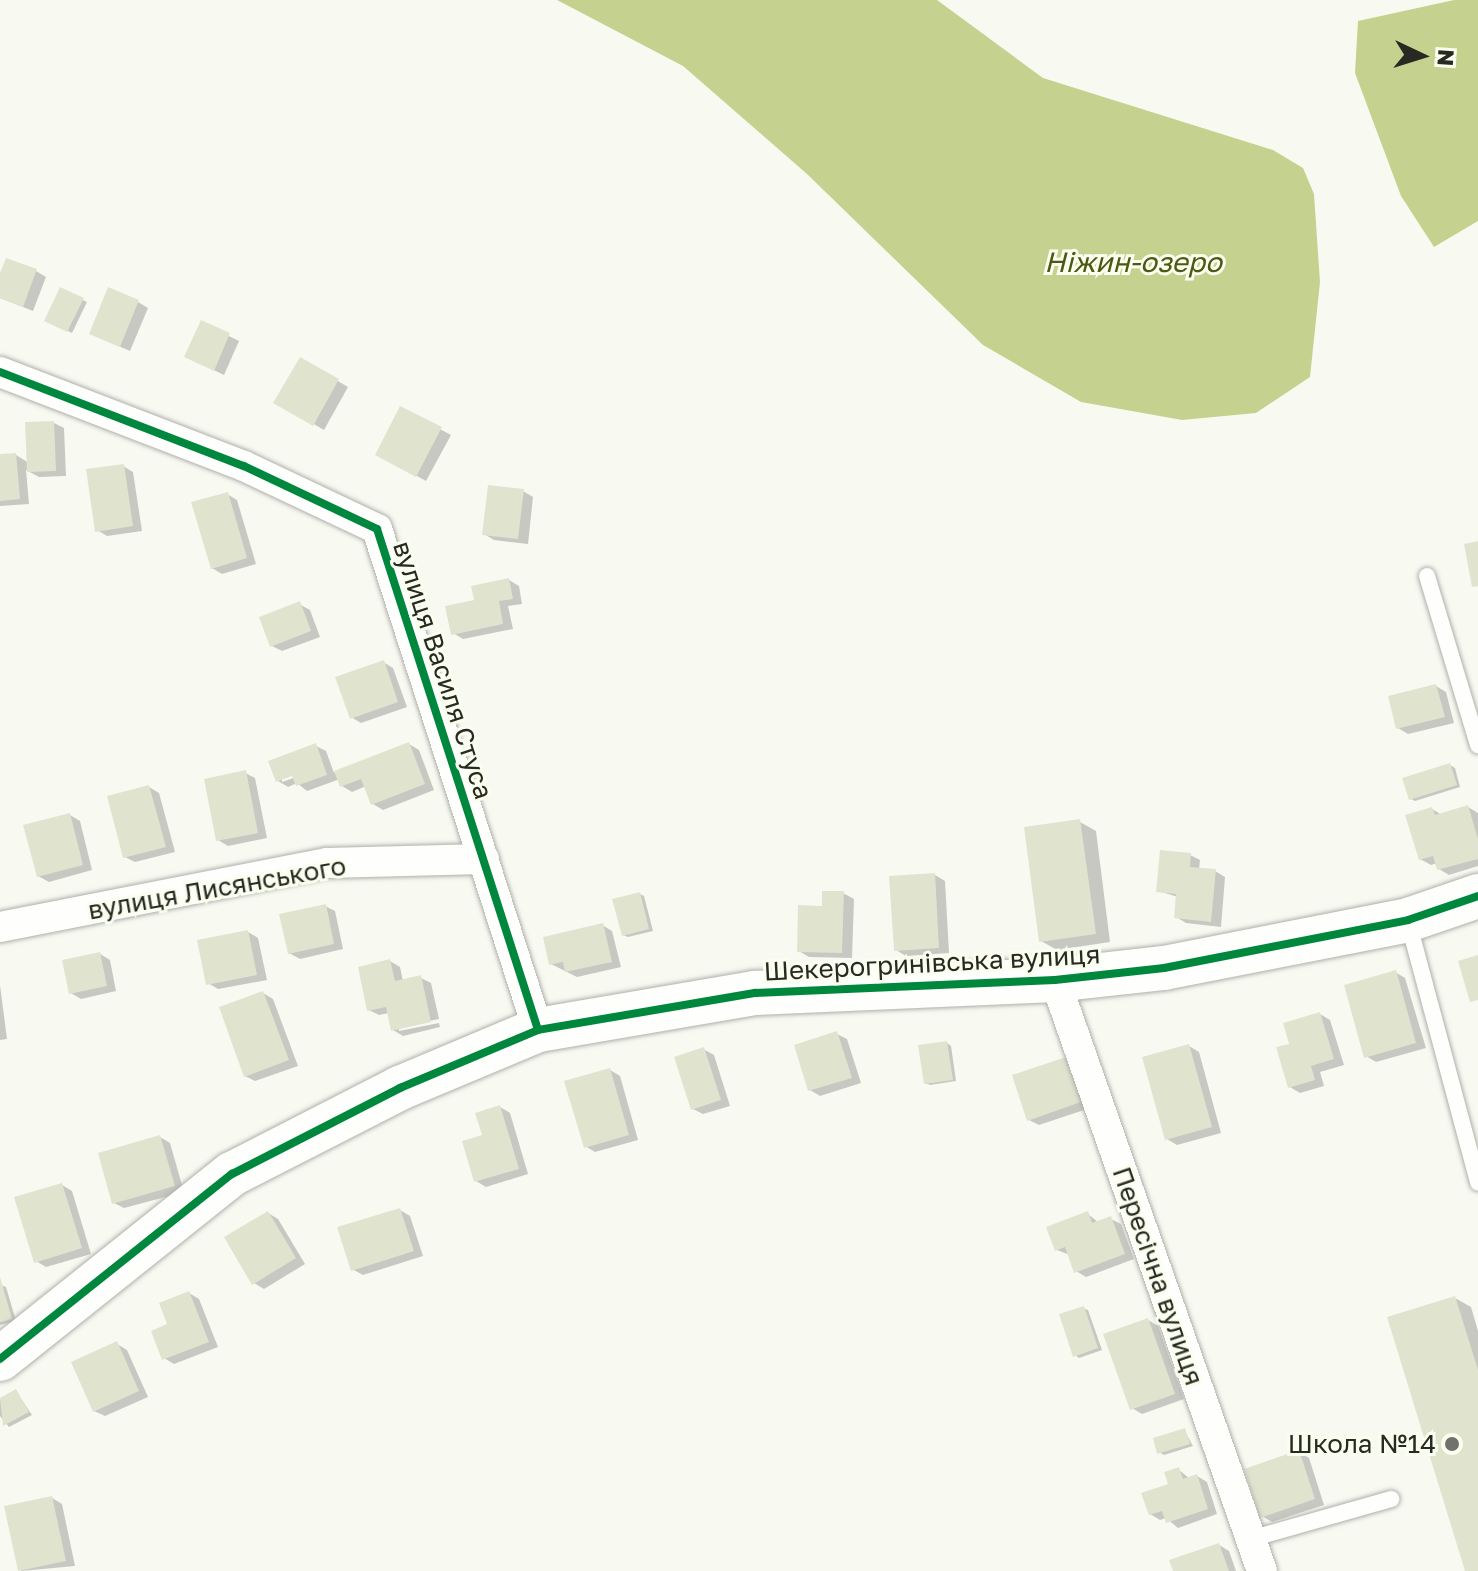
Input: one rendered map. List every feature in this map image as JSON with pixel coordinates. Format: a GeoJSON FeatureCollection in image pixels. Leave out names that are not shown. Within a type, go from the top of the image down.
{"type":"FeatureCollection","features":[{"type":"Feature","properties":{"kind":"street","name":"вулиця Василя Стуса"},"geometry":{"type":"LineString","coordinates":[[0,372],[244,466],[377,529],[538,1030]]}},
{"type":"Feature","properties":{"kind":"street","name":"вулиця Лисянського"},"geometry":{"type":"LineString","coordinates":[[0,927],[327,863],[484,859]]}},
{"type":"Feature","properties":{"kind":"street","name":"Шекерогринівська вулиця"},"geometry":{"type":"LineString","coordinates":[[0,1359],[232,1174],[400,1088],[538,1030],[755,993],[1055,980],[1164,968],[1408,920],[1478,896]]}},
{"type":"Feature","properties":{"kind":"street","name":"Пересічна вулиця"},"geometry":{"type":"LineString","coordinates":[[1055,980],[1262,1571]]}},
{"type":"Feature","properties":{"kind":"lane"},"geometry":{"type":"LineString","coordinates":[[1427,576],[1478,745]]}},
{"type":"Feature","properties":{"kind":"lane"},"geometry":{"type":"LineString","coordinates":[[1408,920],[1478,1183]]}},
{"type":"Feature","properties":{"kind":"lane"},"geometry":{"type":"LineString","coordinates":[[1250,1539],[1391,1499]]}},
{"type":"Feature","properties":{"kind":"water","name":"Ніжин-озеро"},"geometry":{"type":"Polygon","coordinates":[[[557,0],[937,0],[1043,78],[1273,150],[1303,168],[1314,194],[1320,282],[1310,377],[1256,413],[1182,420],[1081,402],[983,345],[807,174],[683,66],[557,0]]]}},
{"type":"Feature","properties":{"kind":"water"},"geometry":{"type":"Polygon","coordinates":[[[1454,0],[1478,0],[1478,221],[1434,247],[1401,196],[1355,73],[1358,21],[1454,0]]]}},
{"type":"Feature","properties":{"kind":"building"},"geometry":{"type":"Polygon","coordinates":[[[6,258],[37,269],[23,307],[0,298],[0,273],[6,258]]]}},
{"type":"Feature","properties":{"kind":"building"},"geometry":{"type":"Polygon","coordinates":[[[60,287],[84,298],[67,332],[44,321],[60,287]]]}},
{"type":"Feature","properties":{"kind":"building"},"geometry":{"type":"Polygon","coordinates":[[[108,287],[139,300],[120,347],[89,334],[108,287]]]}},
{"type":"Feature","properties":{"kind":"building"},"geometry":{"type":"Polygon","coordinates":[[[201,320],[230,333],[214,371],[184,357],[201,320]]]}},
{"type":"Feature","properties":{"kind":"building"},"geometry":{"type":"Polygon","coordinates":[[[300,357],[339,379],[313,426],[273,403],[300,357]]]}},
{"type":"Feature","properties":{"kind":"building"},"geometry":{"type":"Polygon","coordinates":[[[400,406],[442,427],[416,477],[375,455],[400,406]]]}},
{"type":"Feature","properties":{"kind":"building"},"geometry":{"type":"Polygon","coordinates":[[[54,421],[56,471],[27,472],[25,422],[54,421]]]}},
{"type":"Feature","properties":{"kind":"building"},"geometry":{"type":"Polygon","coordinates":[[[16,453],[20,499],[0,501],[0,454],[16,453]]]}},
{"type":"Feature","properties":{"kind":"building"},"geometry":{"type":"Polygon","coordinates":[[[124,464],[133,526],[95,532],[86,469],[124,464]]]}},
{"type":"Feature","properties":{"kind":"building"},"geometry":{"type":"Polygon","coordinates":[[[488,485],[524,489],[518,539],[482,535],[488,485]]]}},
{"type":"Feature","properties":{"kind":"building"},"geometry":{"type":"Polygon","coordinates":[[[228,492],[247,558],[211,569],[191,502],[228,492]]]}},
{"type":"Feature","properties":{"kind":"building"},"geometry":{"type":"Polygon","coordinates":[[[1478,541],[1478,586],[1472,587],[1464,544],[1478,541]]]}},
{"type":"Feature","properties":{"kind":"building"},"geometry":{"type":"Polygon","coordinates":[[[509,578],[513,599],[499,601],[503,624],[451,635],[445,606],[474,600],[471,586],[509,578]]]}},
{"type":"Feature","properties":{"kind":"building"},"geometry":{"type":"Polygon","coordinates":[[[300,601],[311,631],[270,647],[259,617],[300,601]]]}},
{"type":"Feature","properties":{"kind":"building"},"geometry":{"type":"Polygon","coordinates":[[[384,660],[398,702],[350,719],[335,677],[384,660]]]}},
{"type":"Feature","properties":{"kind":"building"},"geometry":{"type":"Polygon","coordinates":[[[1436,684],[1445,717],[1396,729],[1388,696],[1436,684]]]}},
{"type":"Feature","properties":{"kind":"building"},"geometry":{"type":"Polygon","coordinates":[[[409,742],[425,784],[371,805],[361,779],[340,787],[334,771],[409,742]]]}},
{"type":"Feature","properties":{"kind":"building"},"geometry":{"type":"Polygon","coordinates":[[[316,743],[327,775],[296,786],[292,776],[276,782],[268,761],[316,743]]]}},
{"type":"Feature","properties":{"kind":"building"},"geometry":{"type":"Polygon","coordinates":[[[1450,763],[1457,785],[1409,800],[1402,778],[1450,763]]]}},
{"type":"Feature","properties":{"kind":"building"},"geometry":{"type":"Polygon","coordinates":[[[246,770],[258,833],[216,841],[204,779],[246,770]]]}},
{"type":"Feature","properties":{"kind":"building"},"geometry":{"type":"Polygon","coordinates":[[[149,785],[166,847],[123,858],[107,796],[149,785]]]}},
{"type":"Feature","properties":{"kind":"building"},"geometry":{"type":"Polygon","coordinates":[[[1468,805],[1478,839],[1478,859],[1437,870],[1433,856],[1419,860],[1405,815],[1432,807],[1435,815],[1468,805]]]}},
{"type":"Feature","properties":{"kind":"building"},"geometry":{"type":"Polygon","coordinates":[[[70,813],[83,865],[37,877],[23,825],[70,813]]]}},
{"type":"Feature","properties":{"kind":"building"},"geometry":{"type":"Polygon","coordinates":[[[1080,819],[1096,934],[1039,942],[1024,827],[1080,819]]]}},
{"type":"Feature","properties":{"kind":"building"},"geometry":{"type":"Polygon","coordinates":[[[1160,850],[1191,853],[1190,867],[1216,869],[1211,922],[1174,918],[1176,894],[1156,892],[1160,850]]]}},
{"type":"Feature","properties":{"kind":"building"},"geometry":{"type":"Polygon","coordinates":[[[935,873],[939,948],[894,951],[889,876],[935,873]]]}},
{"type":"Feature","properties":{"kind":"building"},"geometry":{"type":"Polygon","coordinates":[[[822,891],[844,891],[842,953],[797,952],[798,905],[822,906],[822,891]]]}},
{"type":"Feature","properties":{"kind":"building"},"geometry":{"type":"Polygon","coordinates":[[[640,892],[649,929],[622,936],[612,899],[640,892]]]}},
{"type":"Feature","properties":{"kind":"building"},"geometry":{"type":"Polygon","coordinates":[[[326,904],[334,944],[288,954],[279,914],[326,904]]]}},
{"type":"Feature","properties":{"kind":"building"},"geometry":{"type":"Polygon","coordinates":[[[603,923],[612,962],[565,972],[563,962],[549,965],[543,937],[603,923]]]}},
{"type":"Feature","properties":{"kind":"building"},"geometry":{"type":"Polygon","coordinates":[[[248,930],[257,975],[206,985],[197,940],[248,930]]]}},
{"type":"Feature","properties":{"kind":"building"},"geometry":{"type":"Polygon","coordinates":[[[100,952],[107,986],[69,994],[62,960],[100,952]]]}},
{"type":"Feature","properties":{"kind":"building"},"geometry":{"type":"Polygon","coordinates":[[[1478,955],[1478,1000],[1470,1002],[1458,961],[1478,955]]]}},
{"type":"Feature","properties":{"kind":"building"},"geometry":{"type":"Polygon","coordinates":[[[390,959],[395,981],[421,975],[431,1022],[391,1031],[386,1007],[367,1011],[358,967],[390,959]]]}},
{"type":"Feature","properties":{"kind":"building"},"geometry":{"type":"Polygon","coordinates":[[[1396,970],[1416,1043],[1364,1058],[1344,985],[1396,970]]]}},
{"type":"Feature","properties":{"kind":"building"},"geometry":{"type":"Polygon","coordinates":[[[263,991],[289,1060],[244,1077],[219,1007],[263,991]]]}},
{"type":"Feature","properties":{"kind":"building"},"geometry":{"type":"Polygon","coordinates":[[[1320,1012],[1334,1059],[1311,1066],[1315,1080],[1288,1088],[1276,1047],[1289,1044],[1283,1023],[1320,1012]]]}},
{"type":"Feature","properties":{"kind":"building"},"geometry":{"type":"Polygon","coordinates":[[[837,1031],[852,1078],[808,1091],[794,1045],[837,1031]]]}},
{"type":"Feature","properties":{"kind":"building"},"geometry":{"type":"Polygon","coordinates":[[[947,1041],[953,1080],[924,1084],[918,1045],[947,1041]]]}},
{"type":"Feature","properties":{"kind":"building"},"geometry":{"type":"Polygon","coordinates":[[[1189,1044],[1212,1127],[1165,1140],[1142,1057],[1189,1044]]]}},
{"type":"Feature","properties":{"kind":"building"},"geometry":{"type":"Polygon","coordinates":[[[704,1047],[721,1100],[691,1110],[674,1057],[704,1047]]]}},
{"type":"Feature","properties":{"kind":"building"},"geometry":{"type":"Polygon","coordinates":[[[1066,1057],[1081,1102],[1027,1121],[1012,1075],[1066,1057]]]}},
{"type":"Feature","properties":{"kind":"building"},"geometry":{"type":"Polygon","coordinates":[[[610,1068],[629,1135],[584,1148],[564,1081],[610,1068]]]}},
{"type":"Feature","properties":{"kind":"building"},"geometry":{"type":"Polygon","coordinates":[[[500,1105],[519,1169],[474,1182],[462,1141],[482,1135],[475,1113],[500,1105]]]}},
{"type":"Feature","properties":{"kind":"building"},"geometry":{"type":"Polygon","coordinates":[[[160,1135],[175,1186],[112,1204],[98,1153],[160,1135]]]}},
{"type":"Feature","properties":{"kind":"building"},"geometry":{"type":"Polygon","coordinates":[[[62,1183],[82,1248],[34,1263],[14,1197],[62,1183]]]}},
{"type":"Feature","properties":{"kind":"building"},"geometry":{"type":"Polygon","coordinates":[[[400,1208],[414,1251],[351,1271],[337,1227],[400,1208]]]}},
{"type":"Feature","properties":{"kind":"building"},"geometry":{"type":"Polygon","coordinates":[[[268,1211],[296,1258],[252,1285],[224,1237],[268,1211]]]}},
{"type":"Feature","properties":{"kind":"building"},"geometry":{"type":"Polygon","coordinates":[[[1088,1211],[1092,1223],[1111,1216],[1125,1254],[1074,1273],[1065,1247],[1055,1251],[1046,1227],[1088,1211]]]}},
{"type":"Feature","properties":{"kind":"building"},"geometry":{"type":"Polygon","coordinates":[[[0,1277],[12,1319],[0,1322],[0,1277]]]}},
{"type":"Feature","properties":{"kind":"building"},"geometry":{"type":"Polygon","coordinates":[[[189,1291],[209,1342],[162,1360],[151,1331],[167,1324],[159,1303],[189,1291]]]}},
{"type":"Feature","properties":{"kind":"building","name":"Школа №14"},"geometry":{"type":"Polygon","coordinates":[[[1455,1296],[1478,1370],[1478,1571],[1465,1571],[1387,1317],[1455,1296]]]}},
{"type":"Feature","properties":{"kind":"building"},"geometry":{"type":"Polygon","coordinates":[[[1084,1306],[1098,1348],[1073,1357],[1059,1314],[1084,1306]]]}},
{"type":"Feature","properties":{"kind":"building"},"geometry":{"type":"Polygon","coordinates":[[[1148,1318],[1175,1394],[1130,1410],[1103,1334],[1148,1318]]]}},
{"type":"Feature","properties":{"kind":"building"},"geometry":{"type":"Polygon","coordinates":[[[117,1341],[139,1391],[93,1412],[71,1362],[117,1341]]]}},
{"type":"Feature","properties":{"kind":"building"},"geometry":{"type":"Polygon","coordinates":[[[16,1389],[29,1412],[3,1426],[0,1398],[16,1389]]]}},
{"type":"Feature","properties":{"kind":"building"},"geometry":{"type":"Polygon","coordinates":[[[1185,1428],[1190,1444],[1157,1454],[1153,1438],[1185,1428]]]}},
{"type":"Feature","properties":{"kind":"building"},"geometry":{"type":"Polygon","coordinates":[[[1299,1450],[1315,1499],[1260,1518],[1244,1469],[1299,1450]]]}},
{"type":"Feature","properties":{"kind":"building"},"geometry":{"type":"Polygon","coordinates":[[[1179,1467],[1183,1479],[1197,1474],[1208,1509],[1166,1523],[1162,1511],[1149,1515],[1141,1493],[1168,1484],[1164,1472],[1179,1467]]]}},
{"type":"Feature","properties":{"kind":"building"},"geometry":{"type":"Polygon","coordinates":[[[52,1496],[66,1561],[18,1571],[4,1506],[52,1496]]]}},
{"type":"Feature","properties":{"kind":"building"},"geometry":{"type":"Polygon","coordinates":[[[1219,1543],[1229,1571],[1173,1571],[1169,1560],[1219,1543]]]}},
{"type":"Feature","properties":{"kind":"cycle path"},"geometry":{"type":"LineString","coordinates":[[0,372],[244,466],[377,529],[538,1030]]}},
{"type":"Feature","properties":{"kind":"cycle path"},"geometry":{"type":"LineString","coordinates":[[0,1359],[232,1174],[400,1088],[538,1030],[755,993],[1055,980],[1164,968],[1408,920],[1478,896]]}},
{"type":"Feature","properties":{"kind":"place","name":"Школа №14"},"geometry":{"type":"Point","coordinates":[1452,1444]}}]}
